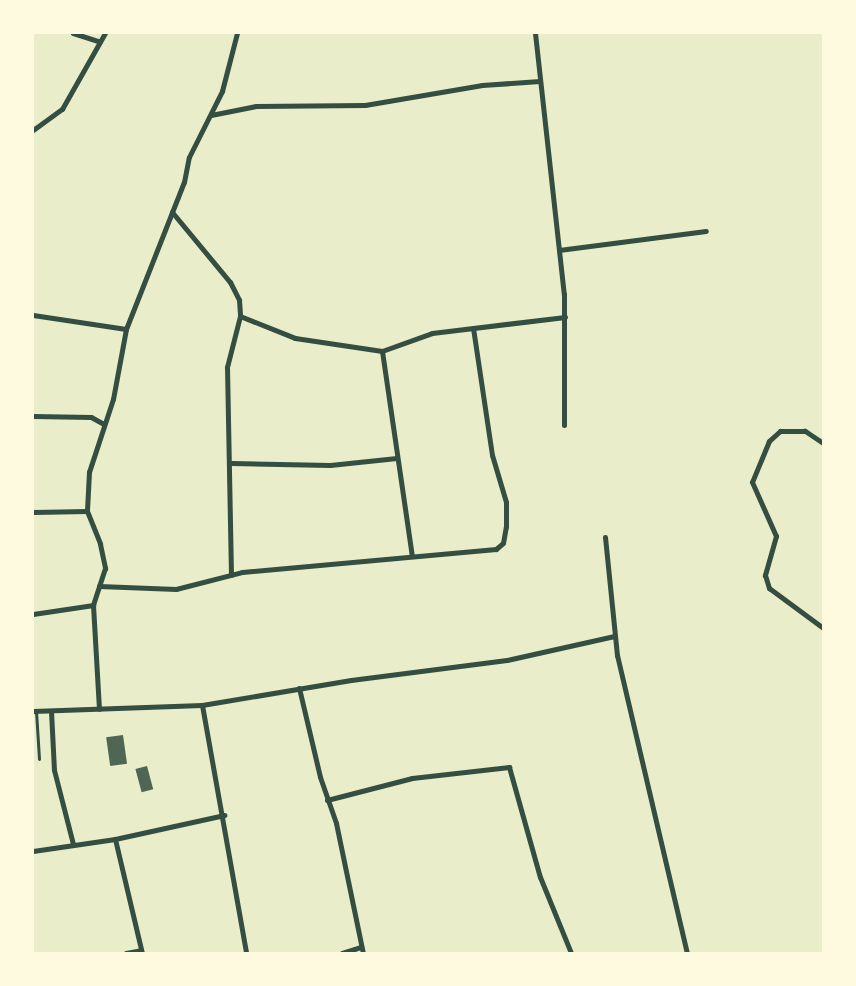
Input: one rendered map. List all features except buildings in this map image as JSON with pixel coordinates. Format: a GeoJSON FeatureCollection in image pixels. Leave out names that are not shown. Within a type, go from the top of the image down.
{"type":"FeatureCollection","features":[{"type":"Feature","properties":{"kind":"street"},"geometry":{"type":"LineString","coordinates":[[73,33],[100,42]]}},
{"type":"Feature","properties":{"kind":"street"},"geometry":{"type":"LineString","coordinates":[[33,130],[62,109],[105,33]]}},
{"type":"Feature","properties":{"kind":"street"},"geometry":{"type":"LineString","coordinates":[[99,709],[93,605],[105,568],[100,544],[87,511],[89,472],[102,423],[113,399],[126,329],[172,212],[189,157],[211,115],[231,68],[237,33]]}},
{"type":"Feature","properties":{"kind":"street"},"geometry":{"type":"LineString","coordinates":[[535,33],[565,317],[564,426]]}},
{"type":"Feature","properties":{"kind":"street"},"geometry":{"type":"LineString","coordinates":[[211,115],[256,106],[403,101],[482,85],[540,81]]}},
{"type":"Feature","properties":{"kind":"street"},"geometry":{"type":"LineString","coordinates":[[172,212],[230,282],[239,300],[240,316],[227,367],[232,463],[231,574]]}},
{"type":"Feature","properties":{"kind":"street"},"geometry":{"type":"LineString","coordinates":[[559,250],[706,231]]}},
{"type":"Feature","properties":{"kind":"street"},"geometry":{"type":"LineString","coordinates":[[33,315],[126,329]]}},
{"type":"Feature","properties":{"kind":"street"},"geometry":{"type":"LineString","coordinates":[[240,316],[295,338],[382,351],[432,333],[565,317]]}},
{"type":"Feature","properties":{"kind":"street"},"geometry":{"type":"LineString","coordinates":[[99,585],[176,589],[231,574],[496,549],[503,543],[506,502],[492,455],[473,328]]}},
{"type":"Feature","properties":{"kind":"street"},"geometry":{"type":"LineString","coordinates":[[382,351],[412,556]]}},
{"type":"Feature","properties":{"kind":"street"},"geometry":{"type":"LineString","coordinates":[[33,416],[91,417],[102,423]]}},
{"type":"Feature","properties":{"kind":"street"},"geometry":{"type":"LineString","coordinates":[[823,443],[805,431],[780,431],[769,441],[752,482],[776,536],[765,574],[769,588],[781,601],[823,628]]}},
{"type":"Feature","properties":{"kind":"street"},"geometry":{"type":"LineString","coordinates":[[232,463],[330,465],[397,458]]}},
{"type":"Feature","properties":{"kind":"street"},"geometry":{"type":"LineString","coordinates":[[33,512],[87,511]]}},
{"type":"Feature","properties":{"kind":"street"},"geometry":{"type":"LineString","coordinates":[[605,537],[614,636],[687,953]]}},
{"type":"Feature","properties":{"kind":"street"},"geometry":{"type":"LineString","coordinates":[[33,614],[93,605]]}},
{"type":"Feature","properties":{"kind":"street"},"geometry":{"type":"LineString","coordinates":[[35,711],[202,705],[299,688],[507,660],[614,636]]}},
{"type":"Feature","properties":{"kind":"street"},"geometry":{"type":"LineString","coordinates":[[299,688],[327,800],[336,823],[362,950],[342,953]]}},
{"type":"Feature","properties":{"kind":"street"},"geometry":{"type":"LineString","coordinates":[[202,705],[224,815],[246,953]]}},
{"type":"Feature","properties":{"kind":"street"},"geometry":{"type":"LineString","coordinates":[[51,711],[54,770],[73,844]]}},
{"type":"Feature","properties":{"kind":"street"},"geometry":{"type":"LineString","coordinates":[[327,800],[412,778],[509,767],[540,877],[571,953]]}},
{"type":"Feature","properties":{"kind":"street"},"geometry":{"type":"LineString","coordinates":[[33,851],[115,838],[224,815]]}},
{"type":"Feature","properties":{"kind":"street"},"geometry":{"type":"LineString","coordinates":[[115,838],[142,952],[126,953]]}},
{"type":"Feature","properties":{"kind":"lane"},"geometry":{"type":"LineString","coordinates":[[35,711],[39,759]]}}]}
